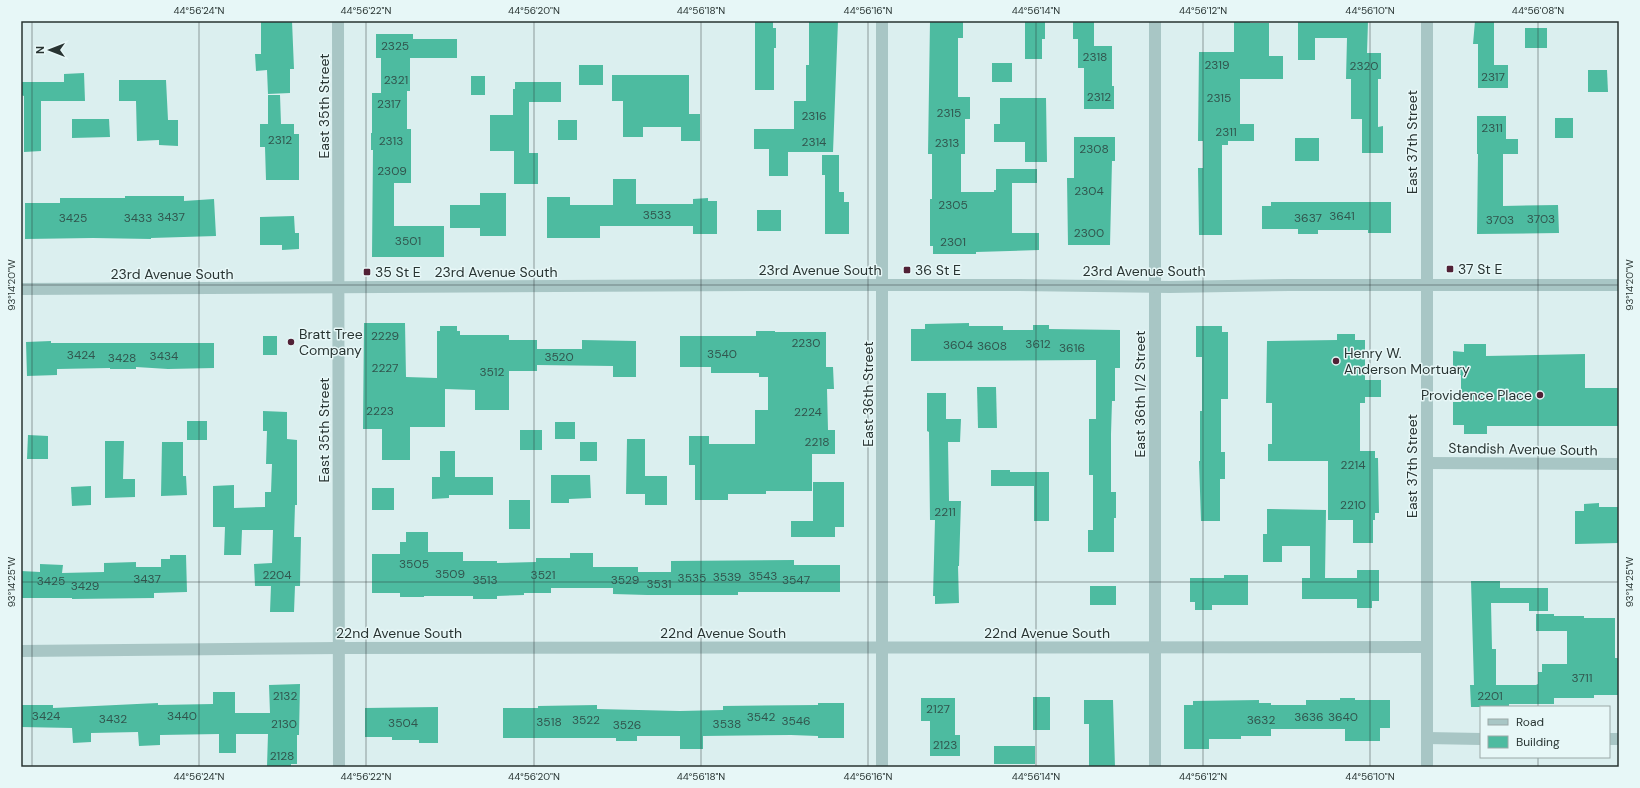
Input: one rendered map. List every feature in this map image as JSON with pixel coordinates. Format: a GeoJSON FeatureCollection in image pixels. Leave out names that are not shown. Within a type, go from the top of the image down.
{"type":"FeatureCollection","features":[{"type":"Feature","properties":{"kind":"street","name":"East 35th Street"},"geometry":{"type":"LineString","coordinates":[[338,21],[339,767]]}},
{"type":"Feature","properties":{"kind":"street","name":"East 36th Street"},"geometry":{"type":"LineString","coordinates":[[882,21],[882,767]]}},
{"type":"Feature","properties":{"kind":"street","name":"East 36th 1/2 Street"},"geometry":{"type":"LineString","coordinates":[[1155,21],[1155,767]]}},
{"type":"Feature","properties":{"kind":"street","name":"East 37th Street"},"geometry":{"type":"LineString","coordinates":[[1427,21],[1427,767]]}},
{"type":"Feature","properties":{"kind":"street","name":"23rd Avenue South"},"geometry":{"type":"LineString","coordinates":[[21,290],[883,285],[1155,287],[1289,285],[1619,285]]}},
{"type":"Feature","properties":{"kind":"street","name":"Standish Avenue South"},"geometry":{"type":"LineString","coordinates":[[1427,462],[1619,464]]}},
{"type":"Feature","properties":{"kind":"street","name":"22nd Avenue South"},"geometry":{"type":"LineString","coordinates":[[21,651],[339,648],[1426,647]]}},
{"type":"Feature","properties":{"kind":"street"},"geometry":{"type":"LineString","coordinates":[[1427,738],[1480,739]]}},
{"type":"Feature","properties":{"kind":"building"},"geometry":{"type":"Polygon","coordinates":[[[261,21],[292,21],[294,69],[290,69],[290,93],[268,94],[267,70],[256,71],[255,54],[261,54],[261,21]]]}},
{"type":"Feature","properties":{"kind":"building"},"geometry":{"type":"Polygon","coordinates":[[[755,21],[773,21],[773,28],[776,28],[776,48],[774,48],[774,90],[755,90],[755,21]]]}},
{"type":"Feature","properties":{"kind":"building"},"geometry":{"type":"Polygon","coordinates":[[[809,21],[838,21],[833,152],[788,152],[788,176],[769,176],[769,149],[754,149],[754,129],[794,129],[794,101],[806,101],[806,65],[809,65],[809,21]]]}},
{"type":"Feature","properties":{"kind":"building"},"geometry":{"type":"Polygon","coordinates":[[[930,21],[963,21],[963,38],[958,38],[958,97],[970,97],[970,119],[965,119],[965,154],[961,154],[961,192],[994,192],[994,190],[996,190],[996,169],[1037,169],[1037,183],[1012,183],[1012,233],[1039,233],[1039,250],[976,252],[976,254],[933,254],[933,246],[930,246],[932,154],[928,154],[930,21]]]}},
{"type":"Feature","properties":{"kind":"building"},"geometry":{"type":"Polygon","coordinates":[[[1073,21],[1094,21],[1094,46],[1112,46],[1112,86],[1114,86],[1114,109],[1084,109],[1084,68],[1078,68],[1078,39],[1073,39],[1073,21]]]}},
{"type":"Feature","properties":{"kind":"building"},"geometry":{"type":"Polygon","coordinates":[[[1234,21],[1269,23],[1269,56],[1283,56],[1283,79],[1240,79],[1240,124],[1254,124],[1254,141],[1228,141],[1228,145],[1222,145],[1222,235],[1199,235],[1198,168],[1203,168],[1203,141],[1198,141],[1199,52],[1234,52],[1234,21]]]}},
{"type":"Feature","properties":{"kind":"building"},"geometry":{"type":"Polygon","coordinates":[[[1298,21],[1368,21],[1367,53],[1381,53],[1381,79],[1378,79],[1378,127],[1383,126],[1383,153],[1362,153],[1362,119],[1351,119],[1351,79],[1346,79],[1347,38],[1315,38],[1315,60],[1298,60],[1298,21]]]}},
{"type":"Feature","properties":{"kind":"building"},"geometry":{"type":"Polygon","coordinates":[[[1475,21],[1494,21],[1494,65],[1508,65],[1508,88],[1478,88],[1478,44],[1473,44],[1475,21]]]}},
{"type":"Feature","properties":{"kind":"building"},"geometry":{"type":"Polygon","coordinates":[[[1025,22],[1045,22],[1045,39],[1042,39],[1042,59],[1025,59],[1025,22]]]}},
{"type":"Feature","properties":{"kind":"building"},"geometry":{"type":"Polygon","coordinates":[[[1525,28],[1547,28],[1547,48],[1525,48],[1525,28]]]}},
{"type":"Feature","properties":{"kind":"building"},"geometry":{"type":"Polygon","coordinates":[[[376,34],[413,34],[413,39],[457,39],[457,58],[410,58],[410,91],[407,91],[407,129],[411,129],[411,183],[394,183],[394,226],[444,226],[444,257],[372,257],[372,93],[381,93],[381,58],[376,58],[376,34]]]}},
{"type":"Feature","properties":{"kind":"building"},"geometry":{"type":"Polygon","coordinates":[[[992,63],[1012,63],[1012,82],[992,82],[992,63]]]}},
{"type":"Feature","properties":{"kind":"building"},"geometry":{"type":"Polygon","coordinates":[[[579,65],[603,65],[603,85],[579,85],[579,65]]]}},
{"type":"Feature","properties":{"kind":"building"},"geometry":{"type":"Polygon","coordinates":[[[1588,70],[1607,70],[1608,92],[1588,92],[1588,70]]]}},
{"type":"Feature","properties":{"kind":"building"},"geometry":{"type":"Polygon","coordinates":[[[84,73],[85,101],[41,101],[41,151],[24,152],[24,96],[21,95],[21,82],[64,82],[64,74],[84,73]]]}},
{"type":"Feature","properties":{"kind":"building"},"geometry":{"type":"Polygon","coordinates":[[[612,75],[689,75],[689,114],[700,114],[700,141],[681,141],[681,127],[643,127],[643,137],[623,137],[623,101],[612,101],[612,75]]]}},
{"type":"Feature","properties":{"kind":"building"},"geometry":{"type":"Polygon","coordinates":[[[471,76],[485,76],[485,95],[471,95],[471,76]]]}},
{"type":"Feature","properties":{"kind":"building"},"geometry":{"type":"Polygon","coordinates":[[[119,80],[166,80],[168,120],[178,120],[178,146],[159,145],[159,140],[137,141],[136,101],[119,101],[119,80]]]}},
{"type":"Feature","properties":{"kind":"building"},"geometry":{"type":"Polygon","coordinates":[[[515,82],[561,82],[561,102],[529,102],[529,153],[538,153],[538,184],[514,184],[514,151],[490,151],[490,115],[513,115],[513,89],[515,89],[515,82]]]}},
{"type":"Feature","properties":{"kind":"building"},"geometry":{"type":"Polygon","coordinates":[[[268,95],[280,95],[281,124],[294,124],[294,134],[299,134],[299,180],[266,180],[265,147],[260,147],[260,124],[268,124],[268,95]]]}},
{"type":"Feature","properties":{"kind":"building"},"geometry":{"type":"Polygon","coordinates":[[[1000,98],[1046,98],[1047,162],[1025,162],[1025,142],[994,142],[994,124],[1000,124],[1000,98]]]}},
{"type":"Feature","properties":{"kind":"building"},"geometry":{"type":"Polygon","coordinates":[[[1477,116],[1506,116],[1506,139],[1518,139],[1518,154],[1503,154],[1503,206],[1558,205],[1559,233],[1477,234],[1477,116]]]}},
{"type":"Feature","properties":{"kind":"building"},"geometry":{"type":"Polygon","coordinates":[[[1555,118],[1573,118],[1573,138],[1555,138],[1555,118]]]}},
{"type":"Feature","properties":{"kind":"building"},"geometry":{"type":"Polygon","coordinates":[[[72,119],[109,119],[110,137],[72,138],[72,119]]]}},
{"type":"Feature","properties":{"kind":"building"},"geometry":{"type":"Polygon","coordinates":[[[558,120],[577,120],[577,140],[558,140],[558,120]]]}},
{"type":"Feature","properties":{"kind":"building"},"geometry":{"type":"Polygon","coordinates":[[[1074,137],[1115,137],[1115,161],[1112,161],[1110,245],[1068,245],[1067,178],[1074,178],[1074,137]]]}},
{"type":"Feature","properties":{"kind":"building"},"geometry":{"type":"Polygon","coordinates":[[[1295,138],[1319,138],[1319,161],[1295,161],[1295,138]]]}},
{"type":"Feature","properties":{"kind":"building"},"geometry":{"type":"Polygon","coordinates":[[[822,155],[839,155],[839,192],[844,192],[844,202],[849,202],[849,234],[825,234],[825,175],[822,175],[822,155]]]}},
{"type":"Feature","properties":{"kind":"building"},"geometry":{"type":"Polygon","coordinates":[[[613,179],[636,179],[636,204],[693,204],[693,199],[708,198],[708,201],[717,201],[717,234],[693,234],[693,226],[600,226],[600,238],[547,238],[547,197],[570,197],[570,205],[613,205],[613,179]]]}},
{"type":"Feature","properties":{"kind":"building"},"geometry":{"type":"Polygon","coordinates":[[[480,193],[506,193],[506,236],[480,236],[480,228],[450,228],[450,205],[480,205],[480,193]]]}},
{"type":"Feature","properties":{"kind":"building"},"geometry":{"type":"Polygon","coordinates":[[[125,196],[184,196],[184,201],[214,199],[216,236],[151,239],[25,239],[25,203],[60,203],[60,198],[125,198],[125,196]]]}},
{"type":"Feature","properties":{"kind":"building"},"geometry":{"type":"Polygon","coordinates":[[[1271,202],[1391,202],[1391,233],[1368,233],[1368,230],[1318,230],[1318,234],[1298,234],[1298,229],[1262,229],[1262,206],[1271,206],[1271,202]]]}},
{"type":"Feature","properties":{"kind":"building"},"geometry":{"type":"Polygon","coordinates":[[[757,210],[781,210],[781,231],[757,231],[757,210]]]}},
{"type":"Feature","properties":{"kind":"building"},"geometry":{"type":"Polygon","coordinates":[[[294,216],[295,233],[299,233],[299,249],[282,250],[282,245],[260,245],[260,217],[294,216]]]}},
{"type":"Feature","properties":{"kind":"building"},"geometry":{"type":"Polygon","coordinates":[[[364,323],[405,323],[406,377],[437,378],[437,331],[440,331],[440,326],[457,326],[457,331],[460,331],[460,335],[509,335],[509,340],[537,340],[537,349],[582,349],[582,340],[636,341],[636,377],[613,377],[613,366],[537,365],[537,371],[509,371],[509,410],[475,410],[475,390],[445,389],[445,427],[410,427],[410,460],[382,460],[382,429],[363,429],[364,323]]]}},
{"type":"Feature","properties":{"kind":"building"},"geometry":{"type":"Polygon","coordinates":[[[969,323],[969,326],[1003,326],[1003,330],[1033,330],[1033,325],[1049,325],[1049,329],[1120,330],[1120,368],[1115,368],[1115,401],[1112,401],[1111,434],[1111,492],[1116,492],[1114,552],[1088,552],[1088,530],[1093,530],[1093,475],[1089,475],[1089,419],[1096,419],[1096,360],[911,361],[911,329],[925,329],[925,324],[969,323]]]}},
{"type":"Feature","properties":{"kind":"building"},"geometry":{"type":"Polygon","coordinates":[[[1196,326],[1222,326],[1222,332],[1228,332],[1228,399],[1221,399],[1221,452],[1225,452],[1225,479],[1220,479],[1220,521],[1201,521],[1199,461],[1200,411],[1202,411],[1202,357],[1196,357],[1196,326]]]}},
{"type":"Feature","properties":{"kind":"building"},"geometry":{"type":"Polygon","coordinates":[[[756,331],[826,332],[826,367],[833,367],[834,389],[827,389],[828,430],[835,430],[835,454],[812,454],[812,491],[766,491],[766,494],[728,494],[728,500],[695,500],[695,465],[689,465],[689,436],[709,436],[709,444],[755,444],[755,410],[768,410],[768,377],[759,377],[759,373],[711,373],[711,367],[680,367],[680,336],[756,336],[756,331]]]}},
{"type":"Feature","properties":{"kind":"building"},"geometry":{"type":"Polygon","coordinates":[[[1337,334],[1355,334],[1355,340],[1365,340],[1365,380],[1381,380],[1381,397],[1365,397],[1365,403],[1360,403],[1360,451],[1375,451],[1375,458],[1378,458],[1379,513],[1375,513],[1375,520],[1373,520],[1373,543],[1353,543],[1353,520],[1328,520],[1328,461],[1268,461],[1268,444],[1272,444],[1272,403],[1266,403],[1267,341],[1337,340],[1337,334]]]}},
{"type":"Feature","properties":{"kind":"building"},"geometry":{"type":"Polygon","coordinates":[[[263,336],[277,336],[277,355],[263,355],[263,336]]]}},
{"type":"Feature","properties":{"kind":"building"},"geometry":{"type":"Polygon","coordinates":[[[51,341],[51,343],[214,343],[214,368],[168,369],[136,367],[136,369],[57,369],[57,375],[27,376],[26,342],[51,341]]]}},
{"type":"Feature","properties":{"kind":"building","name":"Providence Place"},"geometry":{"type":"Polygon","coordinates":[[[1464,344],[1486,344],[1486,356],[1585,354],[1585,388],[1619,388],[1619,426],[1487,426],[1487,434],[1464,434],[1464,425],[1453,425],[1453,402],[1461,402],[1461,375],[1453,375],[1453,351],[1464,352],[1464,344]]]}},
{"type":"Feature","properties":{"kind":"building"},"geometry":{"type":"Polygon","coordinates":[[[977,387],[996,387],[997,428],[978,428],[977,387]]]}},
{"type":"Feature","properties":{"kind":"building"},"geometry":{"type":"Polygon","coordinates":[[[927,393],[946,393],[946,419],[961,419],[960,442],[948,442],[949,501],[961,501],[958,566],[959,603],[935,604],[935,596],[933,596],[935,520],[930,520],[927,393]]]}},
{"type":"Feature","properties":{"kind":"building"},"geometry":{"type":"Polygon","coordinates":[[[263,411],[287,412],[287,439],[297,440],[297,505],[295,505],[294,537],[301,537],[300,586],[295,586],[294,612],[270,612],[271,586],[255,586],[254,564],[272,563],[273,530],[242,530],[241,555],[224,555],[225,527],[213,527],[213,486],[234,485],[234,508],[265,507],[265,492],[271,492],[272,464],[266,464],[267,431],[263,431],[263,411]]]}},
{"type":"Feature","properties":{"kind":"building"},"geometry":{"type":"Polygon","coordinates":[[[187,421],[207,421],[207,440],[187,440],[187,421]]]}},
{"type":"Feature","properties":{"kind":"building"},"geometry":{"type":"Polygon","coordinates":[[[555,422],[575,422],[575,439],[555,439],[555,422]]]}},
{"type":"Feature","properties":{"kind":"building"},"geometry":{"type":"Polygon","coordinates":[[[520,430],[542,430],[542,450],[520,450],[520,430]]]}},
{"type":"Feature","properties":{"kind":"building"},"geometry":{"type":"Polygon","coordinates":[[[28,435],[48,436],[48,459],[27,459],[28,435]]]}},
{"type":"Feature","properties":{"kind":"building"},"geometry":{"type":"Polygon","coordinates":[[[627,439],[645,439],[645,476],[667,476],[667,505],[645,505],[645,494],[626,494],[627,439]]]}},
{"type":"Feature","properties":{"kind":"building"},"geometry":{"type":"Polygon","coordinates":[[[105,441],[124,441],[123,479],[135,479],[135,497],[105,498],[105,441]]]}},
{"type":"Feature","properties":{"kind":"building"},"geometry":{"type":"Polygon","coordinates":[[[162,442],[183,442],[183,476],[186,476],[187,495],[161,496],[162,442]]]}},
{"type":"Feature","properties":{"kind":"building"},"geometry":{"type":"Polygon","coordinates":[[[580,442],[597,442],[597,461],[580,461],[580,442]]]}},
{"type":"Feature","properties":{"kind":"building"},"geometry":{"type":"Polygon","coordinates":[[[440,451],[455,451],[455,477],[493,477],[493,495],[449,495],[449,498],[432,499],[432,477],[440,477],[440,451]]]}},
{"type":"Feature","properties":{"kind":"building"},"geometry":{"type":"Polygon","coordinates":[[[991,470],[1010,470],[1010,472],[1049,472],[1049,521],[1034,521],[1034,486],[991,486],[991,470]]]}},
{"type":"Feature","properties":{"kind":"building"},"geometry":{"type":"Polygon","coordinates":[[[551,475],[590,475],[591,498],[569,499],[569,503],[551,503],[551,475]]]}},
{"type":"Feature","properties":{"kind":"building"},"geometry":{"type":"Polygon","coordinates":[[[813,482],[844,482],[844,527],[835,527],[835,537],[791,537],[791,521],[813,521],[813,482]]]}},
{"type":"Feature","properties":{"kind":"building"},"geometry":{"type":"Polygon","coordinates":[[[91,486],[91,505],[72,506],[71,487],[91,486]]]}},
{"type":"Feature","properties":{"kind":"building"},"geometry":{"type":"Polygon","coordinates":[[[372,488],[394,488],[394,510],[372,510],[372,488]]]}},
{"type":"Feature","properties":{"kind":"building"},"geometry":{"type":"Polygon","coordinates":[[[509,500],[530,500],[530,529],[509,529],[509,500]]]}},
{"type":"Feature","properties":{"kind":"building"},"geometry":{"type":"Polygon","coordinates":[[[1599,503],[1599,507],[1619,507],[1619,543],[1575,544],[1575,511],[1584,511],[1584,504],[1599,503]]]}},
{"type":"Feature","properties":{"kind":"building"},"geometry":{"type":"Polygon","coordinates":[[[1267,509],[1326,510],[1325,578],[1357,578],[1357,570],[1379,570],[1379,601],[1372,601],[1372,608],[1357,608],[1357,599],[1302,599],[1302,578],[1310,578],[1310,546],[1282,546],[1282,562],[1263,562],[1263,534],[1267,534],[1267,509]]]}},
{"type":"Feature","properties":{"kind":"building"},"geometry":{"type":"Polygon","coordinates":[[[406,532],[428,532],[428,552],[463,552],[463,561],[497,561],[497,563],[536,562],[536,558],[570,558],[570,553],[593,553],[593,567],[638,567],[638,572],[671,572],[671,561],[794,560],[794,565],[840,565],[840,592],[738,592],[738,595],[647,595],[613,594],[613,588],[551,588],[551,593],[524,593],[524,595],[497,596],[497,599],[473,599],[473,596],[400,597],[400,593],[372,593],[372,554],[400,554],[400,542],[406,542],[406,532]]]}},
{"type":"Feature","properties":{"kind":"building"},"geometry":{"type":"Polygon","coordinates":[[[170,555],[186,555],[187,592],[154,593],[154,598],[21,598],[21,571],[40,572],[40,564],[63,565],[62,573],[104,572],[104,563],[136,562],[136,567],[161,567],[161,559],[170,559],[170,555]]]}},
{"type":"Feature","properties":{"kind":"building"},"geometry":{"type":"Polygon","coordinates":[[[1224,575],[1248,575],[1248,605],[1212,605],[1212,610],[1195,610],[1195,602],[1190,602],[1190,578],[1224,578],[1224,575]]]}},
{"type":"Feature","properties":{"kind":"building"},"geometry":{"type":"Polygon","coordinates":[[[1471,581],[1500,581],[1500,588],[1548,588],[1548,611],[1529,611],[1529,603],[1491,603],[1492,649],[1496,649],[1496,685],[1536,685],[1538,684],[1538,672],[1542,672],[1542,664],[1567,664],[1567,631],[1536,631],[1536,614],[1554,614],[1554,616],[1584,616],[1584,618],[1615,618],[1615,658],[1619,658],[1619,695],[1594,695],[1594,698],[1554,698],[1554,704],[1509,704],[1509,706],[1471,707],[1470,685],[1474,685],[1471,581]]]}},
{"type":"Feature","properties":{"kind":"building"},"geometry":{"type":"Polygon","coordinates":[[[1090,586],[1116,586],[1116,605],[1090,605],[1090,586]]]}},
{"type":"Feature","properties":{"kind":"building"},"geometry":{"type":"Polygon","coordinates":[[[300,684],[297,764],[291,764],[291,767],[267,767],[268,734],[236,734],[236,753],[219,753],[219,734],[160,735],[160,745],[139,746],[138,732],[91,733],[91,742],[73,743],[72,728],[21,727],[21,705],[53,705],[53,708],[158,703],[158,705],[213,704],[213,692],[235,692],[235,713],[270,713],[269,685],[300,684]]]}},
{"type":"Feature","properties":{"kind":"building"},"geometry":{"type":"Polygon","coordinates":[[[1033,697],[1050,697],[1050,730],[1033,730],[1033,697]]]}},
{"type":"Feature","properties":{"kind":"building"},"geometry":{"type":"Polygon","coordinates":[[[921,698],[955,698],[955,735],[960,735],[960,756],[930,756],[930,721],[921,721],[921,698]]]}},
{"type":"Feature","properties":{"kind":"building"},"geometry":{"type":"Polygon","coordinates":[[[1340,698],[1355,698],[1355,700],[1390,700],[1390,728],[1380,728],[1380,741],[1345,741],[1345,729],[1271,729],[1271,736],[1241,736],[1241,739],[1209,739],[1209,749],[1184,749],[1184,705],[1193,705],[1193,701],[1259,700],[1259,703],[1271,703],[1271,705],[1306,705],[1306,700],[1340,700],[1340,698]]]}},
{"type":"Feature","properties":{"kind":"building"},"geometry":{"type":"Polygon","coordinates":[[[1084,700],[1113,700],[1115,767],[1089,767],[1089,724],[1084,724],[1084,700]]]}},
{"type":"Feature","properties":{"kind":"building"},"geometry":{"type":"Polygon","coordinates":[[[818,703],[844,703],[844,738],[818,738],[818,736],[791,735],[703,736],[703,749],[680,749],[680,736],[637,736],[637,741],[616,741],[616,738],[503,738],[503,708],[597,705],[597,709],[680,711],[723,710],[723,706],[818,705],[818,703]]]}},
{"type":"Feature","properties":{"kind":"building"},"geometry":{"type":"Polygon","coordinates":[[[438,707],[438,743],[419,743],[419,740],[392,740],[392,737],[365,737],[365,708],[438,707]]]}},
{"type":"Feature","properties":{"kind":"building"},"geometry":{"type":"Polygon","coordinates":[[[994,746],[1035,746],[1035,764],[994,764],[994,746]]]}},
{"type":"Feature","properties":{"kind":"place","name":"37 St E"},"geometry":{"type":"Point","coordinates":[1450,269]}},
{"type":"Feature","properties":{"kind":"place","name":"36 St E"},"geometry":{"type":"Point","coordinates":[907,270]}},
{"type":"Feature","properties":{"kind":"place","name":"35 St E"},"geometry":{"type":"Point","coordinates":[367,272]}},
{"type":"Feature","properties":{"kind":"place","name":"Bratt Tree Company"},"geometry":{"type":"Point","coordinates":[291,342]}},
{"type":"Feature","properties":{"kind":"place","name":"Henry W. Anderson Mortuary"},"geometry":{"type":"Point","coordinates":[1336,361]}},
{"type":"Feature","properties":{"kind":"place","name":"Providence Place"},"geometry":{"type":"Point","coordinates":[1540,395]}}]}
